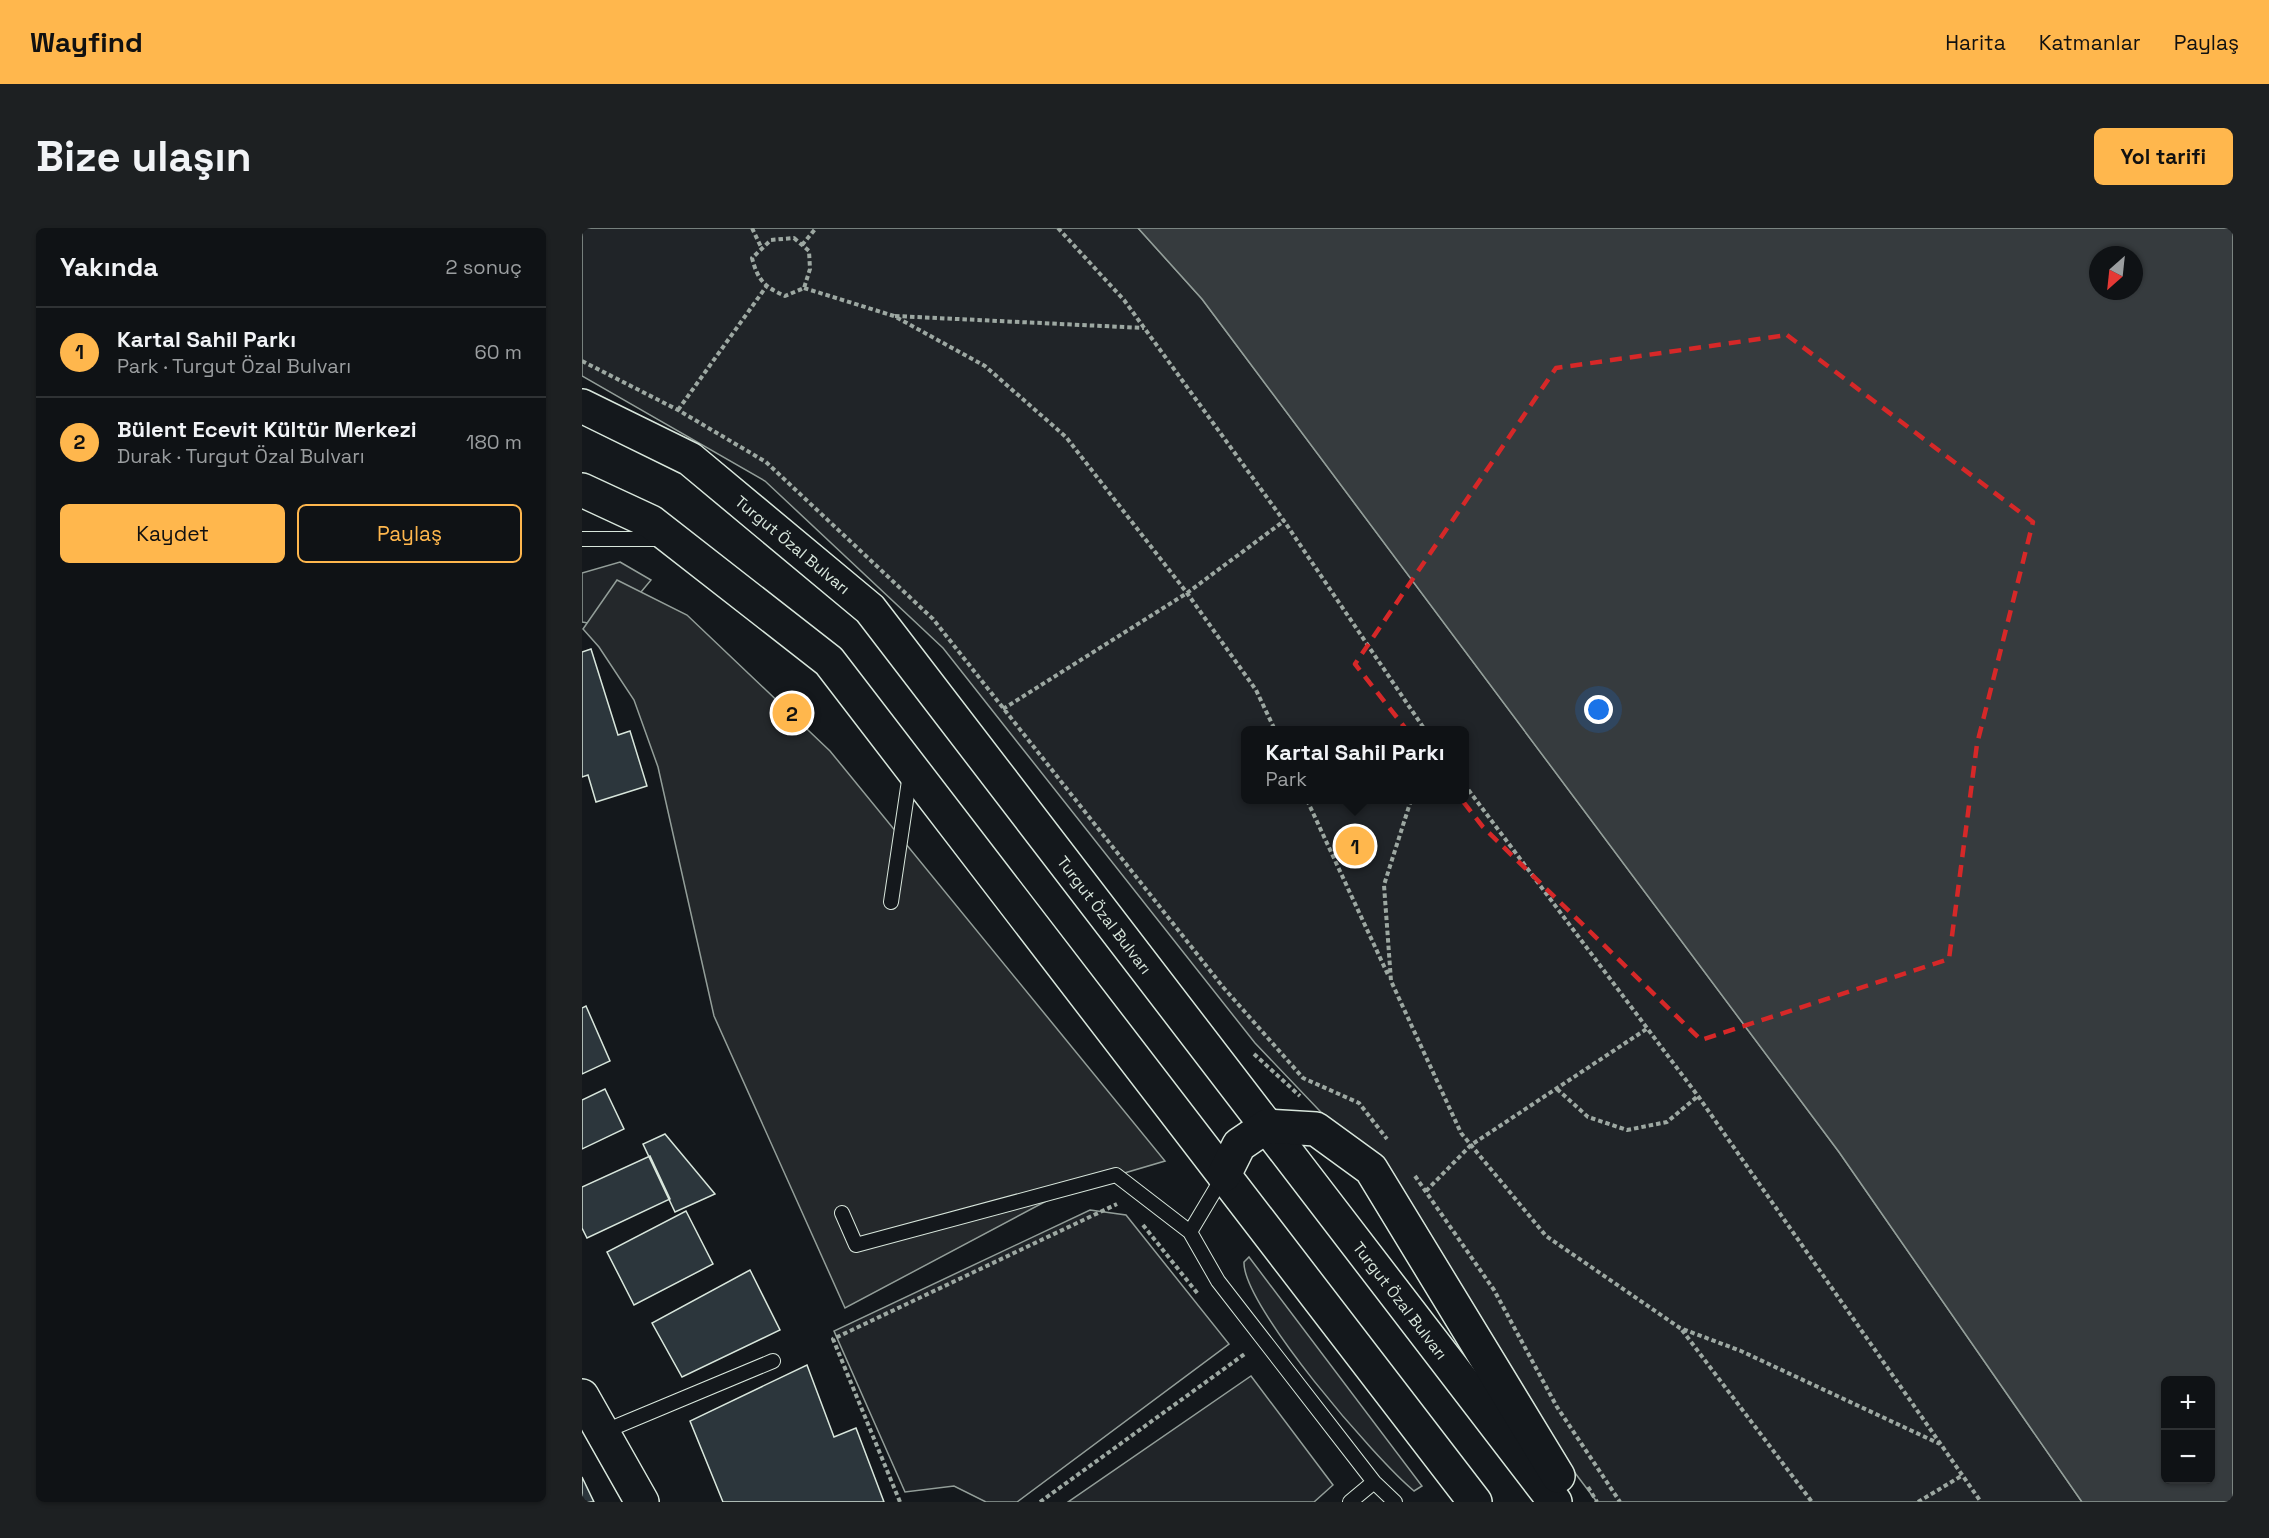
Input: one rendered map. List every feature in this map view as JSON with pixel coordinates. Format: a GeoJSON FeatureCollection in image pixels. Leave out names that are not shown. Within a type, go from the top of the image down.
{"type":"FeatureCollection","features":[{"type":"Feature","properties":{"kind":"main road","name":"Turgut Özal Bulvarı"},"geometry":{"type":"LineString","coordinates":[[582,406],[690,459],[870,609],[1555,1502]]}},
{"type":"Feature","properties":{"kind":"main road"},"geometry":{"type":"LineString","coordinates":[[582,490],[651,522],[828,661],[1475,1502]]}},
{"type":"Feature","properties":{"kind":"main road"},"geometry":{"type":"LineString","coordinates":[[1224,1175],[1239,1145],[1267,1126],[1316,1129],[1371,1168],[1574,1502]]}},
{"type":"Feature","properties":{"kind":"main road"},"geometry":{"type":"LineString","coordinates":[[582,1396],[642,1502]]}},
{"type":"Feature","properties":{"kind":"lane"},"geometry":{"type":"LineString","coordinates":[[582,538],[672,539]]}},
{"type":"Feature","properties":{"kind":"lane"},"geometry":{"type":"LineString","coordinates":[[891,902],[911,768]]}},
{"type":"Feature","properties":{"kind":"lane"},"geometry":{"type":"LineString","coordinates":[[842,1213],[856,1245],[1116,1175],[1190,1232],[1218,1281],[1263,1341],[1374,1482],[1395,1502]]}},
{"type":"Feature","properties":{"kind":"lane"},"geometry":{"type":"LineString","coordinates":[[1190,1232],[1224,1175]]}},
{"type":"Feature","properties":{"kind":"lane"},"geometry":{"type":"LineString","coordinates":[[602,1432],[773,1361]]}},
{"type":"Feature","properties":{"kind":"lane"},"geometry":{"type":"LineString","coordinates":[[1350,1502],[1374,1482]]}},
{"type":"Feature","properties":{"kind":"path"},"geometry":{"type":"LineString","coordinates":[[752,228],[762,249]]}},
{"type":"Feature","properties":{"kind":"path"},"geometry":{"type":"LineString","coordinates":[[802,245],[816,228]]}},
{"type":"Feature","properties":{"kind":"path"},"geometry":{"type":"LineString","coordinates":[[1058,228],[1124,300],[1284,521],[1422,726]]}},
{"type":"Feature","properties":{"kind":"path"},"geometry":{"type":"LineString","coordinates":[[804,288],[810,269],[809,251],[794,238],[771,240],[753,258],[757,277],[766,287],[785,296],[804,288],[894,316],[985,366],[1066,437],[1187,593],[1256,690],[1273,726]]}},
{"type":"Feature","properties":{"kind":"path"},"geometry":{"type":"LineString","coordinates":[[678,410],[766,287]]}},
{"type":"Feature","properties":{"kind":"path"},"geometry":{"type":"LineString","coordinates":[[894,316],[1144,328]]}},
{"type":"Feature","properties":{"kind":"path"},"geometry":{"type":"LineString","coordinates":[[582,361],[678,410],[766,462],[933,620],[1223,987],[1303,1078],[1359,1103],[1393,1147]]}},
{"type":"Feature","properties":{"kind":"path"},"geometry":{"type":"LineString","coordinates":[[1004,709],[1187,593],[1284,521]]}},
{"type":"Feature","properties":{"kind":"path"},"geometry":{"type":"LineString","coordinates":[[1469,791],[1698,1096],[1981,1502]]}},
{"type":"Feature","properties":{"kind":"path"},"geometry":{"type":"LineString","coordinates":[[1309,804],[1461,1133],[1546,1236],[1680,1328],[1741,1351],[1940,1444]]}},
{"type":"Feature","properties":{"kind":"path"},"geometry":{"type":"LineString","coordinates":[[1391,981],[1384,885],[1411,804]]}},
{"type":"Feature","properties":{"kind":"path"},"geometry":{"type":"LineString","coordinates":[[1426,1191],[1471,1145],[1648,1028]]}},
{"type":"Feature","properties":{"kind":"path"},"geometry":{"type":"LineString","coordinates":[[1557,1089],[1588,1117],[1627,1130],[1667,1122],[1698,1096]]}},
{"type":"Feature","properties":{"kind":"path"},"geometry":{"type":"LineString","coordinates":[[1413,1173],[1494,1290],[1557,1407],[1620,1502]]}},
{"type":"Feature","properties":{"kind":"path"},"geometry":{"type":"LineString","coordinates":[[900,1502],[833,1339],[1124,1201]]}},
{"type":"Feature","properties":{"kind":"path"},"geometry":{"type":"LineString","coordinates":[[1138,1219],[1202,1300]]}},
{"type":"Feature","properties":{"kind":"path"},"geometry":{"type":"LineString","coordinates":[[1680,1328],[1809,1501]]}},
{"type":"Feature","properties":{"kind":"path"},"geometry":{"type":"LineString","coordinates":[[1040,1502],[1263,1341]]}},
{"type":"Feature","properties":{"kind":"path"},"geometry":{"type":"LineString","coordinates":[[1238,1345],[1252,1363]]}},
{"type":"Feature","properties":{"kind":"path"},"geometry":{"type":"LineString","coordinates":[[1918,1502],[1963,1475]]}},
{"type":"Feature","properties":{"kind":"highlighted area"},"geometry":{"type":"Polygon","coordinates":[[[1787,335],[2033,522],[1977,744],[1949,959],[1701,1040],[1483,827],[1355,664],[1556,368],[1787,335]]]}},
{"type":"Feature","properties":{"kind":"shaded area"},"geometry":{"type":"Polygon","coordinates":[[[582,228],[1138,228],[1202,299],[1839,1152],[2082,1502],[1597,1502],[1439,1293],[1358,1151],[1255,1043],[943,648],[765,481],[582,376],[582,228]]]}},
{"type":"Feature","properties":{"kind":"shaded area"},"geometry":{"type":"Polygon","coordinates":[[[1138,228],[2233,228],[2233,1502],[2082,1502],[1839,1152],[1202,299],[1138,228]]]}},
{"type":"Feature","properties":{"kind":"shaded area"},"geometry":{"type":"Polygon","coordinates":[[[620,562],[651,580],[612,627],[582,622],[582,573],[620,562]]]}},
{"type":"Feature","properties":{"kind":"shaded area"},"geometry":{"type":"Polygon","coordinates":[[[617,580],[687,615],[830,751],[1165,1161],[1067,1190],[845,1308],[714,1016],[658,767],[634,700],[599,647],[583,629],[617,580]]]}},
{"type":"Feature","properties":{"kind":"shaded area"},"geometry":{"type":"Polygon","coordinates":[[[1090,1210],[1126,1215],[1229,1344],[1017,1502],[986,1502],[954,1486],[905,1492],[834,1331],[1090,1210]]]}},
{"type":"Feature","properties":{"kind":"shaded area"},"geometry":{"type":"Polygon","coordinates":[[[1249,1257],[1422,1486],[1414,1491],[1396,1474],[1343,1417],[1314,1381],[1265,1312],[1249,1283],[1244,1262],[1249,1257]]]}},
{"type":"Feature","properties":{"kind":"shaded area"},"geometry":{"type":"Polygon","coordinates":[[[1251,1376],[1333,1485],[1314,1502],[1068,1502],[1251,1376]]]}},
{"type":"Feature","properties":{"kind":"building"},"geometry":{"type":"Polygon","coordinates":[[[591,649],[618,735],[630,731],[647,786],[596,802],[588,775],[582,777],[582,652],[591,649]]]}},
{"type":"Feature","properties":{"kind":"building"},"geometry":{"type":"Polygon","coordinates":[[[586,1006],[610,1061],[582,1074],[582,1008],[586,1006]]]}},
{"type":"Feature","properties":{"kind":"building"},"geometry":{"type":"Polygon","coordinates":[[[605,1089],[624,1129],[582,1149],[582,1100],[605,1089]]]}},
{"type":"Feature","properties":{"kind":"building"},"geometry":{"type":"Polygon","coordinates":[[[665,1134],[715,1194],[675,1212],[643,1144],[665,1134]]]}},
{"type":"Feature","properties":{"kind":"building"},"geometry":{"type":"Polygon","coordinates":[[[650,1156],[670,1199],[587,1238],[582,1228],[582,1187],[650,1156]]]}},
{"type":"Feature","properties":{"kind":"building"},"geometry":{"type":"Polygon","coordinates":[[[686,1211],[713,1264],[634,1305],[607,1252],[686,1211]]]}},
{"type":"Feature","properties":{"kind":"building"},"geometry":{"type":"Polygon","coordinates":[[[750,1270],[780,1330],[682,1377],[652,1323],[750,1270]]]}},
{"type":"Feature","properties":{"kind":"building"},"geometry":{"type":"Polygon","coordinates":[[[807,1365],[834,1437],[856,1428],[884,1502],[723,1502],[690,1421],[807,1365]]]}},
{"type":"Feature","properties":{"kind":"building"},"geometry":{"type":"Polygon","coordinates":[[[582,1477],[594,1502],[582,1502],[582,1477]]]}},
{"type":"Feature","properties":{"kind":"place","name":"Bülent Ecevit Kültür Merkezi"},"geometry":{"type":"Point","coordinates":[792,713]}},
{"type":"Feature","properties":{"kind":"place","name":"Kartal Sahil Parkı"},"geometry":{"type":"Point","coordinates":[1355,846]}}]}
